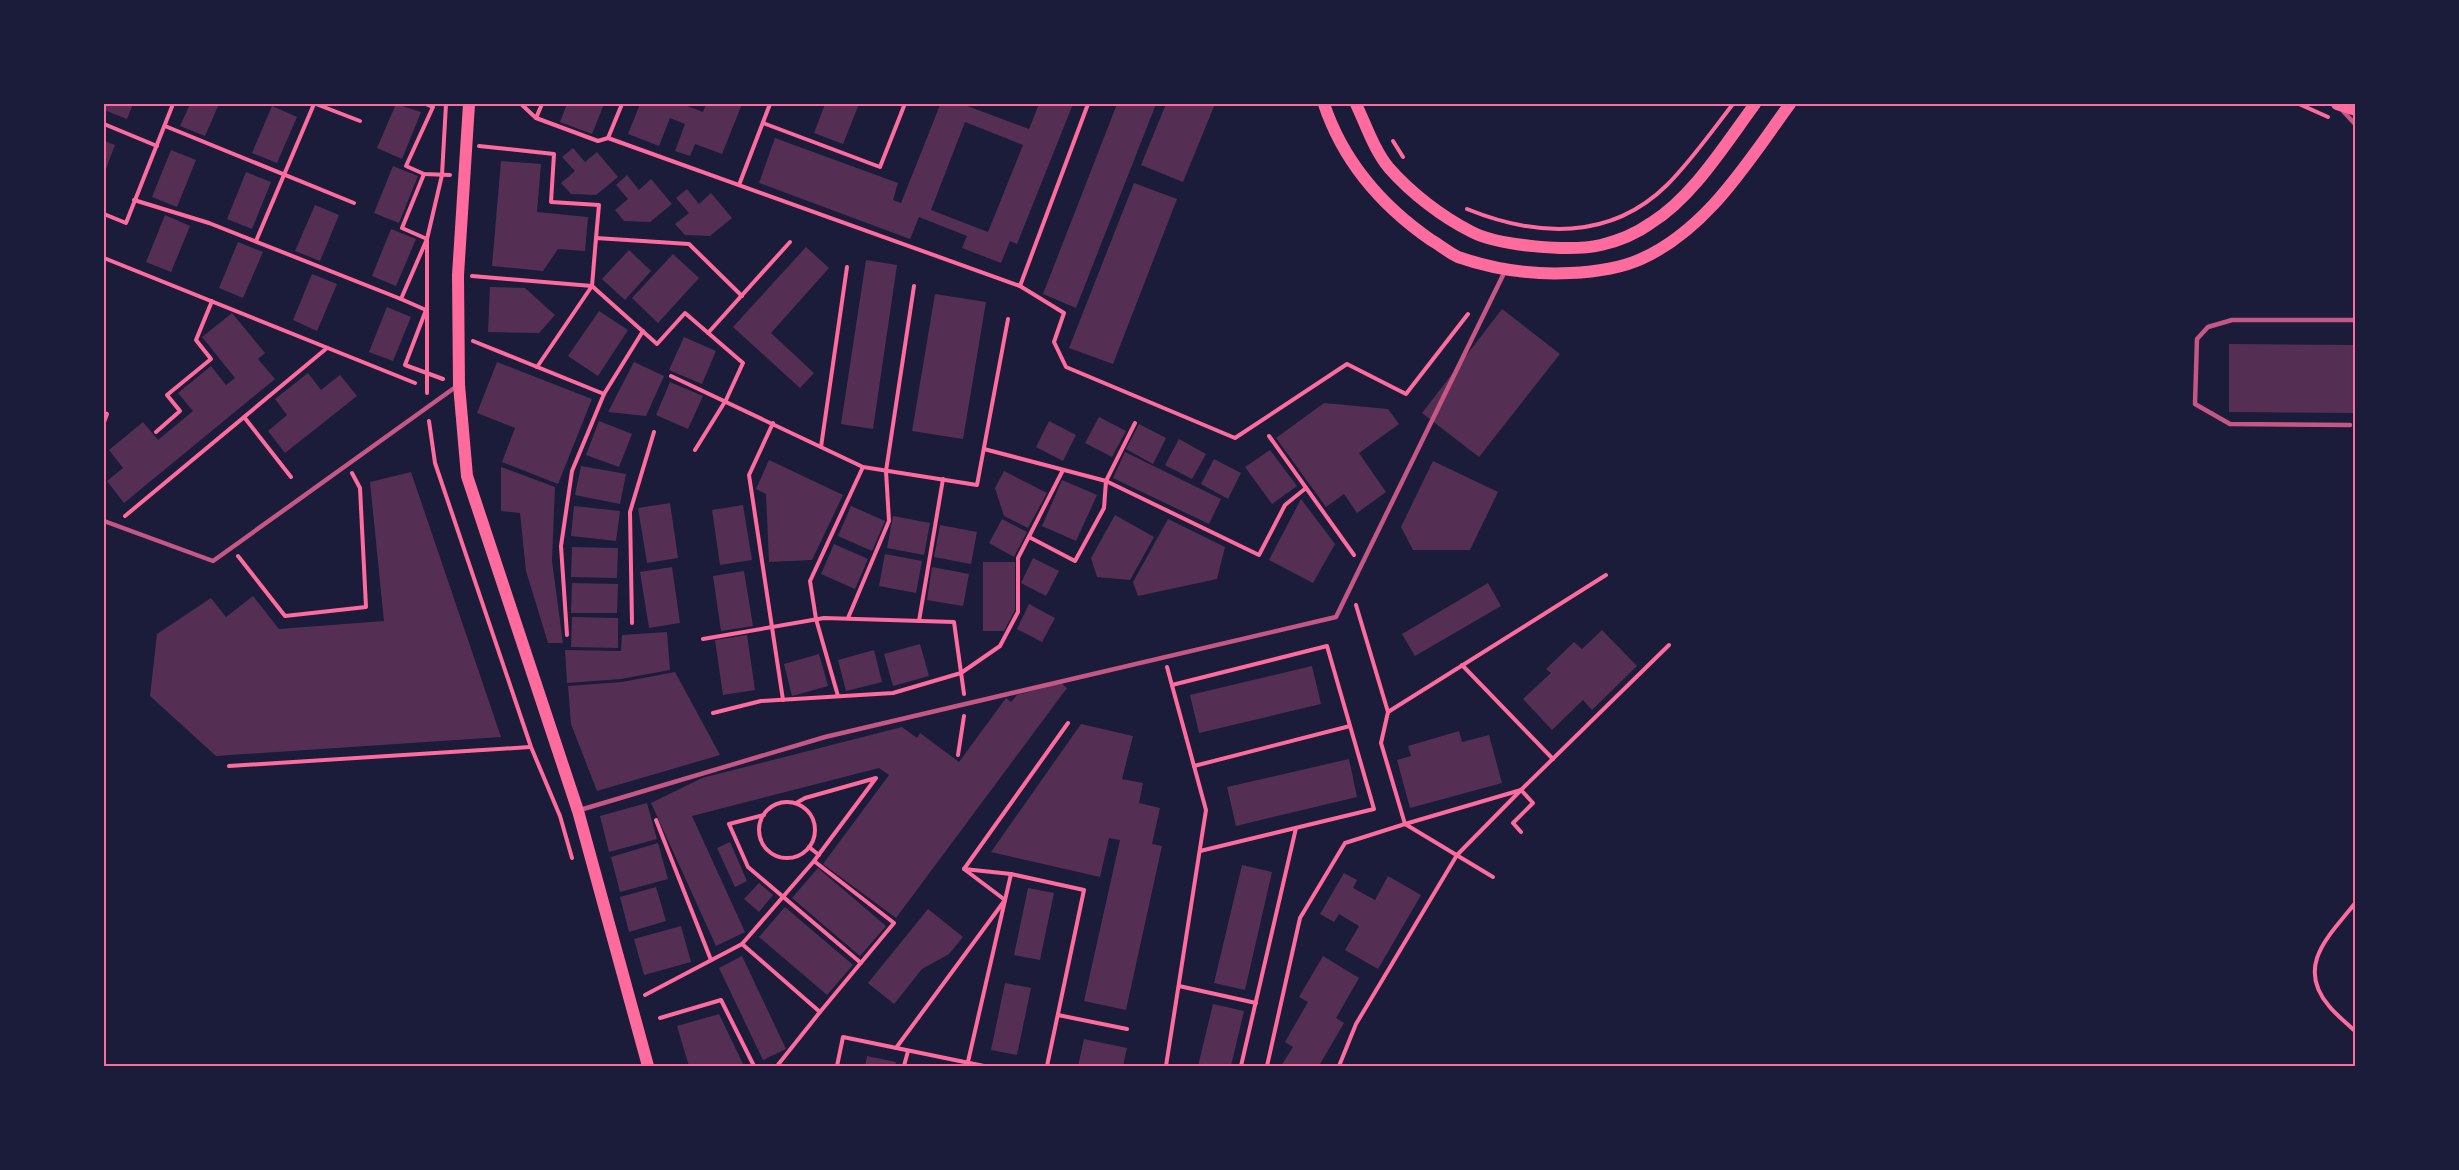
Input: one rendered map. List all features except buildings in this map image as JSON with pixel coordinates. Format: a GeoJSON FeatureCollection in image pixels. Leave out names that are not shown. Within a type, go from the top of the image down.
{"type":"FeatureCollection","features":[{"type":"Feature","properties":{"kind":"main road"},"geometry":{"type":"LineString","coordinates":[[469,104],[458,275],[459,385],[467,476],[578,811],[648,1066]]}},
{"type":"Feature","properties":{"kind":"main road"},"geometry":{"type":"LineString","coordinates":[[1324,104],[1346,156],[1374,191],[1413,227],[1456,256],[1506,269],[1552,274],[1598,272],[1640,260],[1670,242],[1698,220],[1730,187],[1790,104]]}},
{"type":"Feature","properties":{"kind":"main road"},"geometry":{"type":"LineString","coordinates":[[1356,104],[1371,138],[1389,167],[1438,211],[1473,233],[1540,246],[1575,247],[1601,245],[1627,236],[1652,223],[1706,170],[1755,104]]}},
{"type":"Feature","properties":{"kind":"main road"},"geometry":{"type":"LineString","coordinates":[[2337,104],[2355,110]]}},
{"type":"Feature","properties":{"kind":"lane"},"geometry":{"type":"LineString","coordinates":[[2337,104],[2355,124]]}},
{"type":"Feature","properties":{"kind":"lane"},"geometry":{"type":"LineString","coordinates":[[578,811],[825,737],[1336,617],[1506,269]]}},
{"type":"Feature","properties":{"kind":"lane"},"geometry":{"type":"LineString","coordinates":[[2350,425],[2230,424],[2195,404],[2197,339],[2208,327],[2232,320],[2355,320]]}},
{"type":"Feature","properties":{"kind":"lane"},"geometry":{"type":"LineString","coordinates":[[104,521],[213,561],[459,385]]}},
{"type":"Feature","properties":{"kind":"path"},"geometry":{"type":"LineString","coordinates":[[104,214],[126,223],[173,104]]}},
{"type":"Feature","properties":{"kind":"path"},"geometry":{"type":"LineString","coordinates":[[256,242],[315,104],[360,121]]}},
{"type":"Feature","properties":{"kind":"path"},"geometry":{"type":"LineString","coordinates":[[426,104],[433,107],[406,166],[424,174],[464,176]]}},
{"type":"Feature","properties":{"kind":"path"},"geometry":{"type":"LineString","coordinates":[[521,104],[536,118],[598,141],[608,138],[1020,286],[1064,313],[1054,342],[1066,367],[1235,438],[1347,364],[1406,394],[1471,311]]}},
{"type":"Feature","properties":{"kind":"path"},"geometry":{"type":"LineString","coordinates":[[536,118],[542,104]]}},
{"type":"Feature","properties":{"kind":"path"},"geometry":{"type":"LineString","coordinates":[[608,138],[622,104]]}},
{"type":"Feature","properties":{"kind":"path"},"geometry":{"type":"LineString","coordinates":[[739,185],[770,104]]}},
{"type":"Feature","properties":{"kind":"path"},"geometry":{"type":"LineString","coordinates":[[1020,286],[1088,104]]}},
{"type":"Feature","properties":{"kind":"path"},"geometry":{"type":"LineString","coordinates":[[1463,207],[1497,221],[1533,227],[1569,230],[1602,225],[1637,210],[1667,185],[1733,104]]}},
{"type":"Feature","properties":{"kind":"path"},"geometry":{"type":"LineString","coordinates":[[763,123],[880,167],[904,106]]}},
{"type":"Feature","properties":{"kind":"path"},"geometry":{"type":"LineString","coordinates":[[104,124],[157,146]]}},
{"type":"Feature","properties":{"kind":"path"},"geometry":{"type":"LineString","coordinates":[[165,126],[354,203]]}},
{"type":"Feature","properties":{"kind":"path"},"geometry":{"type":"LineString","coordinates":[[1392,140],[1408,164]]}},
{"type":"Feature","properties":{"kind":"path"},"geometry":{"type":"LineString","coordinates":[[466,145],[554,154],[551,202],[599,205],[592,286],[537,367]]}},
{"type":"Feature","properties":{"kind":"path"},"geometry":{"type":"LineString","coordinates":[[401,299],[427,239],[402,228],[424,174]]}},
{"type":"Feature","properties":{"kind":"path"},"geometry":{"type":"LineString","coordinates":[[134,200],[209,223],[426,310],[405,365],[459,385]]}},
{"type":"Feature","properties":{"kind":"path"},"geometry":{"type":"LineString","coordinates":[[596,238],[689,244],[742,296]]}},
{"type":"Feature","properties":{"kind":"path"},"geometry":{"type":"LineString","coordinates":[[708,333],[790,242]]}},
{"type":"Feature","properties":{"kind":"path"},"geometry":{"type":"LineString","coordinates":[[104,258],[415,383]]}},
{"type":"Feature","properties":{"kind":"path"},"geometry":{"type":"LineString","coordinates":[[820,447],[847,267]]}},
{"type":"Feature","properties":{"kind":"path"},"geometry":{"type":"LineString","coordinates":[[458,275],[592,286],[657,344],[685,313],[743,363],[726,400],[695,450]]}},
{"type":"Feature","properties":{"kind":"path"},"geometry":{"type":"LineString","coordinates":[[848,618],[889,521],[886,471],[914,286]]}},
{"type":"Feature","properties":{"kind":"path"},"geometry":{"type":"LineString","coordinates":[[156,432],[180,411],[167,395],[211,359],[196,340],[212,301]]}},
{"type":"Feature","properties":{"kind":"path"},"geometry":{"type":"LineString","coordinates":[[671,376],[726,400],[863,467],[977,485],[1008,319]]}},
{"type":"Feature","properties":{"kind":"path"},"geometry":{"type":"LineString","coordinates":[[567,636],[561,546],[572,471],[604,394],[643,331]]}},
{"type":"Feature","properties":{"kind":"path"},"geometry":{"type":"LineString","coordinates":[[458,336],[604,394]]}},
{"type":"Feature","properties":{"kind":"path"},"geometry":{"type":"LineString","coordinates":[[114,525],[327,348]]}},
{"type":"Feature","properties":{"kind":"path"},"geometry":{"type":"LineString","coordinates":[[104,413],[107,414],[104,422]]}},
{"type":"Feature","properties":{"kind":"path"},"geometry":{"type":"LineString","coordinates":[[244,417],[291,477]]}},
{"type":"Feature","properties":{"kind":"path"},"geometry":{"type":"LineString","coordinates":[[773,423],[749,475],[783,700]]}},
{"type":"Feature","properties":{"kind":"path"},"geometry":{"type":"LineString","coordinates":[[1029,537],[1075,561],[1104,508],[1107,481],[1135,423]]}},
{"type":"Feature","properties":{"kind":"path"},"geometry":{"type":"LineString","coordinates":[[632,623],[630,512],[654,432]]}},
{"type":"Feature","properties":{"kind":"path"},"geometry":{"type":"LineString","coordinates":[[1269,436],[1362,566]]}},
{"type":"Feature","properties":{"kind":"path"},"geometry":{"type":"LineString","coordinates":[[984,449],[1107,481],[1259,555],[1285,505],[1306,488]]}},
{"type":"Feature","properties":{"kind":"path"},"geometry":{"type":"LineString","coordinates":[[232,548],[285,616],[366,607],[360,488],[348,465]]}},
{"type":"Feature","properties":{"kind":"path"},"geometry":{"type":"LineString","coordinates":[[838,696],[816,619],[810,581],[863,467]]}},
{"type":"Feature","properties":{"kind":"path"},"geometry":{"type":"LineString","coordinates":[[713,713],[761,701],[893,693],[961,673],[1000,646],[1018,612],[1018,558],[1063,470]]}},
{"type":"Feature","properties":{"kind":"path"},"geometry":{"type":"LineString","coordinates":[[919,621],[944,479]]}},
{"type":"Feature","properties":{"kind":"path"},"geometry":{"type":"LineString","coordinates":[[1388,712],[1606,574]]}},
{"type":"Feature","properties":{"kind":"path"},"geometry":{"type":"LineString","coordinates":[[1356,605],[1388,712],[1381,743],[1405,824],[1493,877]]}},
{"type":"Feature","properties":{"kind":"path"},"geometry":{"type":"LineString","coordinates":[[703,639],[816,619],[954,622],[966,705],[958,755]]}},
{"type":"Feature","properties":{"kind":"path"},"geometry":{"type":"LineString","coordinates":[[1339,1066],[1356,1024],[1456,855],[1669,645]]}},
{"type":"Feature","properties":{"kind":"path"},"geometry":{"type":"LineString","coordinates":[[1172,685],[1327,646],[1374,809],[1200,851]]}},
{"type":"Feature","properties":{"kind":"path"},"geometry":{"type":"LineString","coordinates":[[1165,658],[1206,810],[1166,1066]]}},
{"type":"Feature","properties":{"kind":"path"},"geometry":{"type":"LineString","coordinates":[[1462,665],[1553,759]]}},
{"type":"Feature","properties":{"kind":"path"},"geometry":{"type":"LineString","coordinates":[[964,869],[1068,723]]}},
{"type":"Feature","properties":{"kind":"path"},"geometry":{"type":"LineString","coordinates":[[1194,766],[1350,726]]}},
{"type":"Feature","properties":{"kind":"path"},"geometry":{"type":"LineString","coordinates":[[229,766],[531,747]]}},
{"type":"Feature","properties":{"kind":"path"},"geometry":{"type":"LineString","coordinates":[[631,1003],[742,944],[783,897],[819,855],[876,778],[805,798],[796,803],[777,804],[764,815],[729,824],[748,867],[783,897],[861,963]]}},
{"type":"Feature","properties":{"kind":"path"},"geometry":{"type":"LineString","coordinates":[[1267,1066],[1300,918],[1345,843],[1521,790]]}},
{"type":"Feature","properties":{"kind":"path"},"geometry":{"type":"LineString","coordinates":[[1521,790],[1533,803],[1512,823],[1521,832]]}},
{"type":"Feature","properties":{"kind":"path"},"geometry":{"type":"LineString","coordinates":[[764,815],[759,832],[761,841],[773,855],[791,858],[800,855],[809,847],[815,833],[811,815],[796,803]]}},
{"type":"Feature","properties":{"kind":"path"},"geometry":{"type":"LineString","coordinates":[[656,820],[711,960]]}},
{"type":"Feature","properties":{"kind":"path"},"geometry":{"type":"LineString","coordinates":[[1241,1066],[1296,828]]}},
{"type":"Feature","properties":{"kind":"path"},"geometry":{"type":"LineString","coordinates":[[809,847],[819,855]]}},
{"type":"Feature","properties":{"kind":"path"},"geometry":{"type":"LineString","coordinates":[[777,1066],[894,923],[814,861]]}},
{"type":"Feature","properties":{"kind":"path"},"geometry":{"type":"LineString","coordinates":[[964,869],[1011,874],[1084,890],[1047,1066]]}},
{"type":"Feature","properties":{"kind":"path"},"geometry":{"type":"LineString","coordinates":[[964,869],[1005,900]]}},
{"type":"Feature","properties":{"kind":"path"},"geometry":{"type":"LineString","coordinates":[[967,1065],[1011,874]]}},
{"type":"Feature","properties":{"kind":"path"},"geometry":{"type":"LineString","coordinates":[[896,1048],[1005,900]]}},
{"type":"Feature","properties":{"kind":"path"},"geometry":{"type":"LineString","coordinates":[[2355,902],[2321,946],[2317,955],[2315,973],[2323,998],[2355,1032]]}},
{"type":"Feature","properties":{"kind":"path"},"geometry":{"type":"LineString","coordinates":[[742,944],[820,1012]]}},
{"type":"Feature","properties":{"kind":"path"},"geometry":{"type":"LineString","coordinates":[[1179,986],[1256,1002]]}},
{"type":"Feature","properties":{"kind":"path"},"geometry":{"type":"LineString","coordinates":[[660,1018],[721,1000],[754,1066]]}},
{"type":"Feature","properties":{"kind":"path"},"geometry":{"type":"LineString","coordinates":[[1058,1015],[1126,1029]]}},
{"type":"Feature","properties":{"kind":"path"},"geometry":{"type":"LineString","coordinates":[[837,1066],[843,1038],[967,1065],[984,1066]]}},
{"type":"Feature","properties":{"kind":"path"},"geometry":{"type":"LineString","coordinates":[[904,1066],[908,1051]]}}]}
